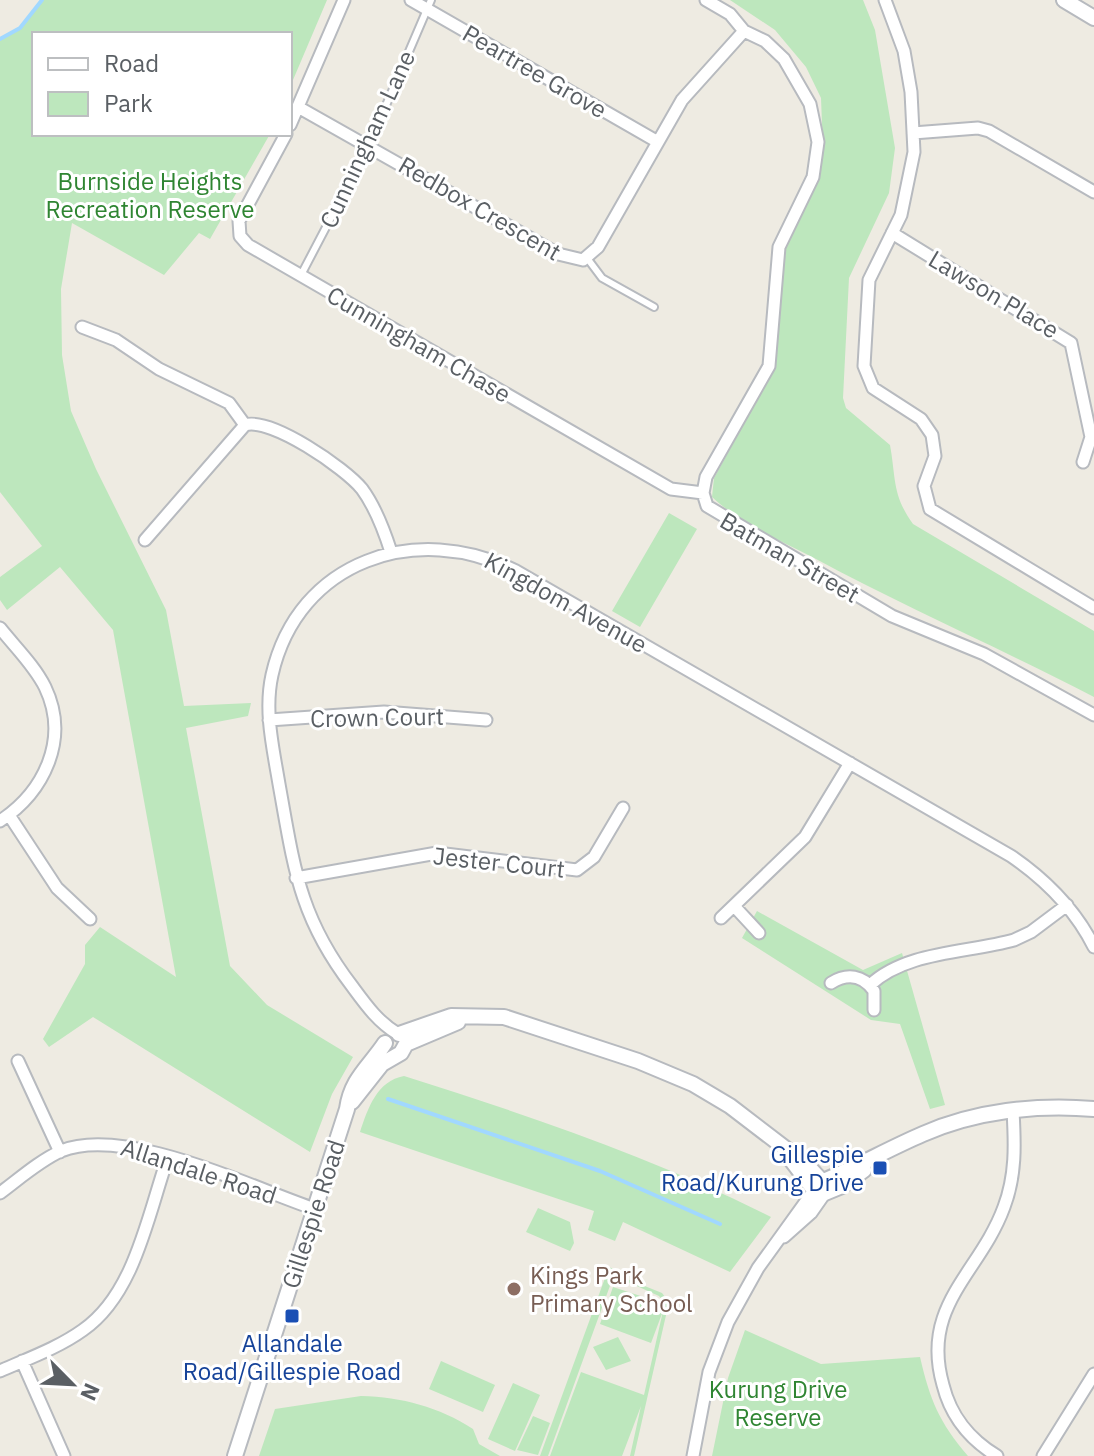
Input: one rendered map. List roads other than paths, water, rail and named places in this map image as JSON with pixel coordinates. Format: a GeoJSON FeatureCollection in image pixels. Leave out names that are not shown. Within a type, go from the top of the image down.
{"type":"FeatureCollection","features":[{"type":"Feature","properties":{"kind":"street"},"geometry":{"type":"LineString","coordinates":[[292,120],[344,0]]}},
{"type":"Feature","properties":{"kind":"street","name":"Peartree Grove"},"geometry":{"type":"LineString","coordinates":[[411,0],[429,4],[658,142]]}},
{"type":"Feature","properties":{"kind":"street","name":"Batman Street"},"geometry":{"type":"LineString","coordinates":[[706,0],[730,14],[744,31],[775,49],[802,86],[816,121],[817,162],[807,194],[779,247],[769,366],[706,477],[703,493],[707,506],[720,517],[892,616],[984,654],[1094,715]]}},
{"type":"Feature","properties":{"kind":"street"},"geometry":{"type":"LineString","coordinates":[[1064,0],[1094,18]]}},
{"type":"Feature","properties":{"kind":"street"},"geometry":{"type":"LineString","coordinates":[[887,2],[904,51],[913,133],[910,184],[892,233],[869,280],[865,373],[873,388],[921,419],[932,435],[935,456],[924,486],[927,504],[944,519],[1094,608]]}},
{"type":"Feature","properties":{"kind":"street","name":"Redbox Crescent"},"geometry":{"type":"LineString","coordinates":[[298,107],[558,254],[577,261],[587,258],[598,247],[689,91],[721,60],[744,31]]}},
{"type":"Feature","properties":{"kind":"street"},"geometry":{"type":"LineString","coordinates":[[913,133],[978,128],[989,131],[1094,192]]}},
{"type":"Feature","properties":{"kind":"street","name":"Cunningham Chase"},"geometry":{"type":"LineString","coordinates":[[285,136],[242,214],[238,229],[248,245],[671,489],[703,493]]}},
{"type":"Feature","properties":{"kind":"street","name":"Lawson Place"},"geometry":{"type":"LineString","coordinates":[[892,233],[1071,343],[1091,437],[1083,462]]}},
{"type":"Feature","properties":{"kind":"street"},"geometry":{"type":"LineString","coordinates":[[82,327],[116,340],[159,369],[229,403],[245,425]]}},
{"type":"Feature","properties":{"kind":"street"},"geometry":{"type":"LineString","coordinates":[[145,540],[245,425],[265,424],[354,480],[373,507],[391,552]]}},
{"type":"Feature","properties":{"kind":"street","name":"Kingdom Avenue"},"geometry":{"type":"LineString","coordinates":[[394,1042],[326,951],[308,916],[296,878],[269,720],[274,667],[282,643],[299,615],[337,577],[391,552],[449,548],[500,562],[1011,856],[1033,872],[1067,905],[1094,947]]}},
{"type":"Feature","properties":{"kind":"street"},"geometry":{"type":"LineString","coordinates":[[0,628],[46,689],[55,732],[50,761],[41,780],[21,807],[4,818],[57,888],[90,919]]}},
{"type":"Feature","properties":{"kind":"street","name":"Crown Court"},"geometry":{"type":"LineString","coordinates":[[269,720],[384,712],[486,720]]}},
{"type":"Feature","properties":{"kind":"street"},"geometry":{"type":"LineString","coordinates":[[721,918],[805,837],[850,763]]}},
{"type":"Feature","properties":{"kind":"street","name":"Jester Court"},"geometry":{"type":"LineString","coordinates":[[296,878],[437,853],[577,870],[594,857],[623,808]]}},
{"type":"Feature","properties":{"kind":"street"},"geometry":{"type":"LineString","coordinates":[[870,985],[882,973],[902,964],[1014,940],[1039,927],[1067,905]]}},
{"type":"Feature","properties":{"kind":"street"},"geometry":{"type":"LineString","coordinates":[[734,906],[759,933]]}},
{"type":"Feature","properties":{"kind":"street"},"geometry":{"type":"LineString","coordinates":[[831,983],[846,976],[870,985],[874,991],[874,1010]]}},
{"type":"Feature","properties":{"kind":"street","name":"Gillespie Road"},"geometry":{"type":"LineString","coordinates":[[235,1456],[347,1109],[382,1064],[394,1042],[432,1021],[469,1016],[520,1020],[670,1073],[730,1106],[807,1165],[820,1187]]}},
{"type":"Feature","properties":{"kind":"street"},"geometry":{"type":"LineString","coordinates":[[18,1061],[60,1152]]}},
{"type":"Feature","properties":{"kind":"street"},"geometry":{"type":"LineString","coordinates":[[693,1456],[716,1352],[746,1288],[777,1243],[805,1220],[820,1187],[886,1152],[946,1126],[1013,1111],[1094,1109]]}},
{"type":"Feature","properties":{"kind":"street"},"geometry":{"type":"LineString","coordinates":[[997,1456],[969,1435],[948,1403],[939,1374],[937,1342],[951,1295],[1003,1210],[1013,1175],[1013,1111]]}},
{"type":"Feature","properties":{"kind":"street","name":"Allandale Road"},"geometry":{"type":"LineString","coordinates":[[0,1193],[60,1152],[113,1143],[168,1157],[315,1209]]}},
{"type":"Feature","properties":{"kind":"street"},"geometry":{"type":"LineString","coordinates":[[0,1371],[82,1331],[109,1307],[129,1268],[168,1157]]}},
{"type":"Feature","properties":{"kind":"street"},"geometry":{"type":"LineString","coordinates":[[22,1361],[64,1456]]}},
{"type":"Feature","properties":{"kind":"street"},"geometry":{"type":"LineString","coordinates":[[1043,1456],[1094,1374]]}},
{"type":"Feature","properties":{"kind":"lane","name":"Cunningham Lane"},"geometry":{"type":"LineString","coordinates":[[301,276],[369,145],[429,4]]}},
{"type":"Feature","properties":{"kind":"lane"},"geometry":{"type":"LineString","coordinates":[[587,258],[602,278],[654,307]]}},
{"type":"Feature","properties":{"kind":"waterway"},"geometry":{"type":"LineString","coordinates":[[0,39],[20,28],[42,0]]}},
{"type":"Feature","properties":{"kind":"waterway"},"geometry":{"type":"LineString","coordinates":[[388,1099],[600,1171],[720,1224]]}},
{"type":"Feature","properties":{"kind":"place","name":"Gillespie Road/Kurung Drive"},"geometry":{"type":"Point","coordinates":[880,1168]}},
{"type":"Feature","properties":{"kind":"place","name":"Kings Park Primary School"},"geometry":{"type":"Point","coordinates":[514,1289]}},
{"type":"Feature","properties":{"kind":"place","name":"Allandale Road/Gillespie Road"},"geometry":{"type":"Point","coordinates":[292,1316]}},
{"type":"Feature","properties":{"kind":"park label","name":"Burnside Heights Recreation Reserve"},"geometry":{"type":"Point","coordinates":[150,195]}},
{"type":"Feature","properties":{"kind":"park label","name":"Kurung Drive Reserve"},"geometry":{"type":"Point","coordinates":[778,1403]}}]}
